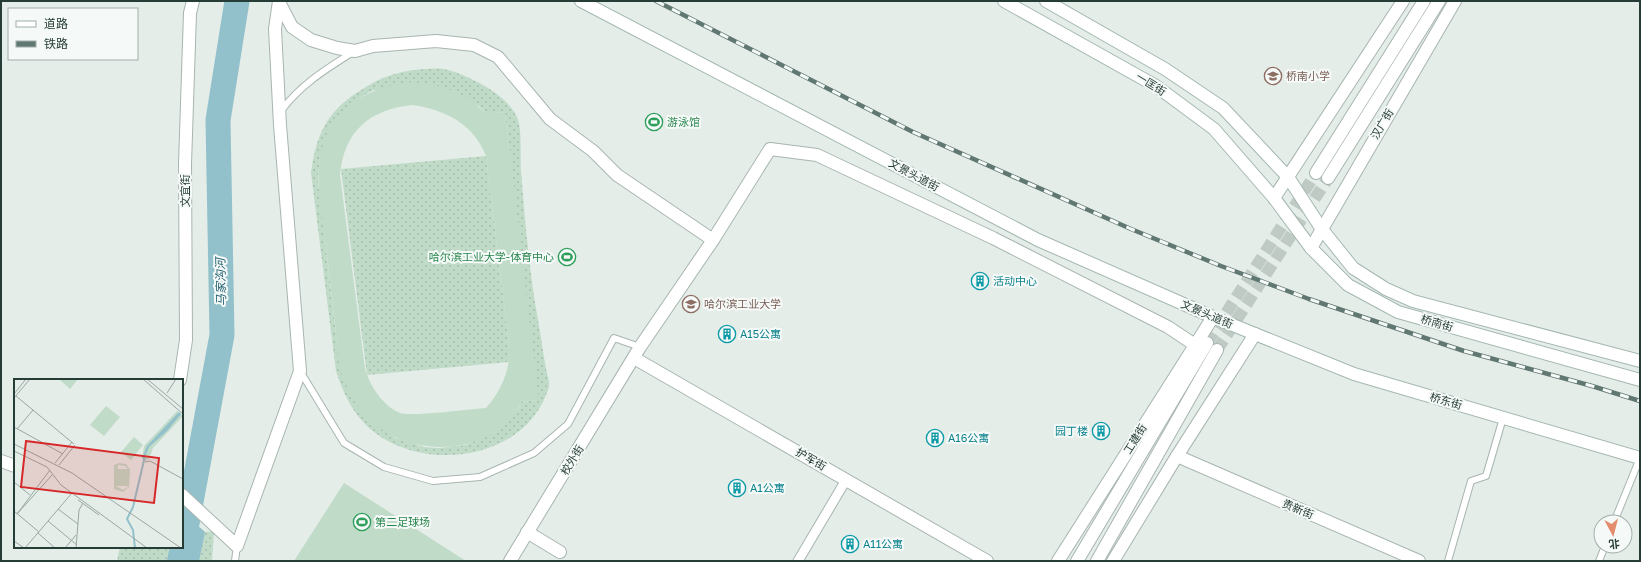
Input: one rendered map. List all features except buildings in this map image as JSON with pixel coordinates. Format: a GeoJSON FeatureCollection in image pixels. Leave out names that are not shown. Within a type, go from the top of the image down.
{"type":"FeatureCollection","features":[{"type":"Feature","properties":{"kind":"street","name":"文宜街"},"geometry":{"type":"LineString","coordinates":[[180,379],[186,340],[185,164],[190,13],[193,1]]}},
{"type":"Feature","properties":{"kind":"street","name":"文景头道街"},"geometry":{"type":"LineString","coordinates":[[581,1],[1038,240],[1255,334]]}},
{"type":"Feature","properties":{"kind":"street","name":"一匡街"},"geometry":{"type":"LineString","coordinates":[[1046,1],[1165,69],[1223,108],[1288,177]]}},
{"type":"Feature","properties":{"kind":"street"},"geometry":{"type":"LineString","coordinates":[[1274,198],[1403,1]]}},
{"type":"Feature","properties":{"kind":"street","name":"汉广街"},"geometry":{"type":"LineString","coordinates":[[1424,1],[1322,175],[1439,1]]}},
{"type":"Feature","properties":{"kind":"street","name":"汉广街"},"geometry":{"type":"LineString","coordinates":[[1311,248],[1321,228],[1455,1]]}},
{"type":"Feature","properties":{"kind":"street"},"geometry":{"type":"LineString","coordinates":[[279,2],[292,27],[311,40],[355,51],[373,46],[436,41],[474,46],[498,57],[550,119],[592,150],[617,175],[713,240]]}},
{"type":"Feature","properties":{"kind":"street"},"geometry":{"type":"LineString","coordinates":[[183,496],[233,542],[300,371],[275,29],[279,2]]}},
{"type":"Feature","properties":{"kind":"street","name":"一匡街"},"geometry":{"type":"LineString","coordinates":[[1009,2],[1156,86],[1214,129],[1274,198]]}},
{"type":"Feature","properties":{"kind":"street","name":"校外街"},"geometry":{"type":"LineString","coordinates":[[510,561],[640,347],[713,240],[770,149],[817,155],[994,238],[1168,327],[1194,345]]}},
{"type":"Feature","properties":{"kind":"street","name":"桥南街"},"geometry":{"type":"LineString","coordinates":[[1288,177],[1321,228],[1353,268],[1386,289],[1413,301],[1640,361]]}},
{"type":"Feature","properties":{"kind":"street","name":"桥南街"},"geometry":{"type":"LineString","coordinates":[[1274,198],[1311,248],[1348,285],[1398,312],[1640,380]]}},
{"type":"Feature","properties":{"kind":"street","name":"工建街"},"geometry":{"type":"LineString","coordinates":[[1058,561],[1213,317]]}},
{"type":"Feature","properties":{"kind":"street"},"geometry":{"type":"LineString","coordinates":[[1113,561],[1177,456],[1255,334]]}},
{"type":"Feature","properties":{"kind":"street","name":"桥东街"},"geometry":{"type":"LineString","coordinates":[[1255,334],[1354,374],[1640,458]]}},
{"type":"Feature","properties":{"kind":"street","name":"工建街"},"geometry":{"type":"LineString","coordinates":[[1077,561],[1212,347],[1097,561]]}},
{"type":"Feature","properties":{"kind":"street","name":"护军街"},"geometry":{"type":"LineString","coordinates":[[634,358],[987,561]]}},
{"type":"Feature","properties":{"kind":"street","name":"贵新街"},"geometry":{"type":"LineString","coordinates":[[1177,456],[1419,561]]}},
{"type":"Feature","properties":{"kind":"street"},"geometry":{"type":"LineString","coordinates":[[1,461],[14,466]]}},
{"type":"Feature","properties":{"kind":"street"},"geometry":{"type":"LineString","coordinates":[[798,561],[846,480]]}},
{"type":"Feature","properties":{"kind":"street"},"geometry":{"type":"LineString","coordinates":[[527,532],[560,552]]}},
{"type":"Feature","properties":{"kind":"lane"},"geometry":{"type":"LineString","coordinates":[[280,112],[303,87],[319,73],[355,51]]}},
{"type":"Feature","properties":{"kind":"lane"},"geometry":{"type":"LineString","coordinates":[[300,371],[344,443],[384,467],[433,481],[480,477],[534,453],[568,424],[614,338],[640,347]]}},
{"type":"Feature","properties":{"kind":"lane"},"geometry":{"type":"LineString","coordinates":[[1448,561],[1471,481],[1486,476],[1503,418]]}},
{"type":"Feature","properties":{"kind":"lane"},"geometry":{"type":"LineString","coordinates":[[1617,514],[1640,458]]}},
{"type":"Feature","properties":{"kind":"lane"},"geometry":{"type":"LineString","coordinates":[[233,542],[235,561]]}},
{"type":"Feature","properties":{"kind":"green space"},"geometry":{"type":"Polygon","coordinates":[[[444,69],[476,81],[487,87],[507,103],[514,111],[519,125],[521,171],[530,264],[549,387],[533,418],[515,435],[492,447],[467,454],[441,455],[415,451],[390,442],[369,428],[353,409],[336,371],[311,173],[316,148],[324,126],[330,117],[347,100],[382,78],[397,73],[414,70],[444,69]],[[373,90],[359,98],[348,107],[331,127],[322,152],[319,166],[318,182],[340,367],[395,438],[424,447],[439,448],[465,445],[493,433],[518,409],[521,402],[538,400],[505,112],[486,114],[479,106],[373,90]]]}},
{"type":"Feature","properties":{"kind":"green space"},"geometry":{"type":"Polygon","coordinates":[[[413,82],[434,85],[462,95],[478,106],[486,114],[505,112],[539,400],[521,402],[511,417],[497,430],[480,440],[462,445],[441,447],[421,445],[402,440],[385,432],[370,420],[358,406],[347,388],[339,363],[319,194],[318,178],[322,148],[327,134],[334,122],[352,103],[374,91],[413,82]],[[413,105],[384,111],[372,117],[362,125],[347,146],[340,175],[365,369],[374,389],[388,406],[400,413],[406,414],[486,408],[500,389],[503,382],[508,368],[510,352],[486,156],[474,135],[466,127],[447,115],[425,107],[413,105]]]}},
{"type":"Feature","properties":{"kind":"green space"},"geometry":{"type":"Polygon","coordinates":[[[486,156],[510,352],[509,362],[367,375],[341,169],[486,156]]]}},
{"type":"Feature","properties":{"kind":"green space","name":"第二足球场"},"geometry":{"type":"Polygon","coordinates":[[[344,483],[466,561],[294,561],[344,483]]]}},
{"type":"Feature","properties":{"kind":"green space"},"geometry":{"type":"Polygon","coordinates":[[[183,513],[205,532],[214,531],[212,561],[117,561],[120,548],[183,548],[183,513]]]}},
{"type":"Feature","properties":{"kind":"water"},"geometry":{"type":"Polygon","coordinates":[[[183,513],[205,532],[199,561],[167,561],[170,548],[183,548],[183,513]]]}},
{"type":"Feature","properties":{"kind":"waterway","name":"马家沟河"},"geometry":{"type":"LineString","coordinates":[[183,545],[222,335],[218,120],[237,1]]}},
{"type":"Feature","properties":{"kind":"waterway","name":"马家沟河"},"geometry":{"type":"LineString","coordinates":[[180,561],[182,548]]}},
{"type":"Feature","properties":{"kind":"tunnel"},"geometry":{"type":"LineString","coordinates":[[1207,343],[1316,173]]}},
{"type":"Feature","properties":{"kind":"tunnel"},"geometry":{"type":"LineString","coordinates":[[1217,350],[1328,178]]}},
{"type":"Feature","properties":{"kind":"railway"},"geometry":{"type":"LineString","coordinates":[[656,1],[913,132],[1131,229],[1221,266],[1309,299],[1464,351],[1592,386],[1640,401]]}},
{"type":"Feature","properties":{"kind":"place","name":"桥南小学"},"geometry":{"type":"Point","coordinates":[1273,76]}},
{"type":"Feature","properties":{"kind":"place","name":"游泳馆"},"geometry":{"type":"Point","coordinates":[654,122]}},
{"type":"Feature","properties":{"kind":"place","name":"哈尔滨工业大学-体育中心"},"geometry":{"type":"Point","coordinates":[567,257]}},
{"type":"Feature","properties":{"kind":"place","name":"活动中心"},"geometry":{"type":"Point","coordinates":[980,281]}},
{"type":"Feature","properties":{"kind":"place","name":"哈尔滨工业大学"},"geometry":{"type":"Point","coordinates":[691,304]}},
{"type":"Feature","properties":{"kind":"place","name":"A15公寓"},"geometry":{"type":"Point","coordinates":[727,334]}},
{"type":"Feature","properties":{"kind":"place","name":"园丁楼"},"geometry":{"type":"Point","coordinates":[1101,431]}},
{"type":"Feature","properties":{"kind":"place","name":"A16公寓"},"geometry":{"type":"Point","coordinates":[935,438]}},
{"type":"Feature","properties":{"kind":"place","name":"A1公寓"},"geometry":{"type":"Point","coordinates":[737,488]}},
{"type":"Feature","properties":{"kind":"place","name":"第二足球场"},"geometry":{"type":"Point","coordinates":[362,522]}},
{"type":"Feature","properties":{"kind":"place","name":"A11公寓"},"geometry":{"type":"Point","coordinates":[850,544]}}]}
